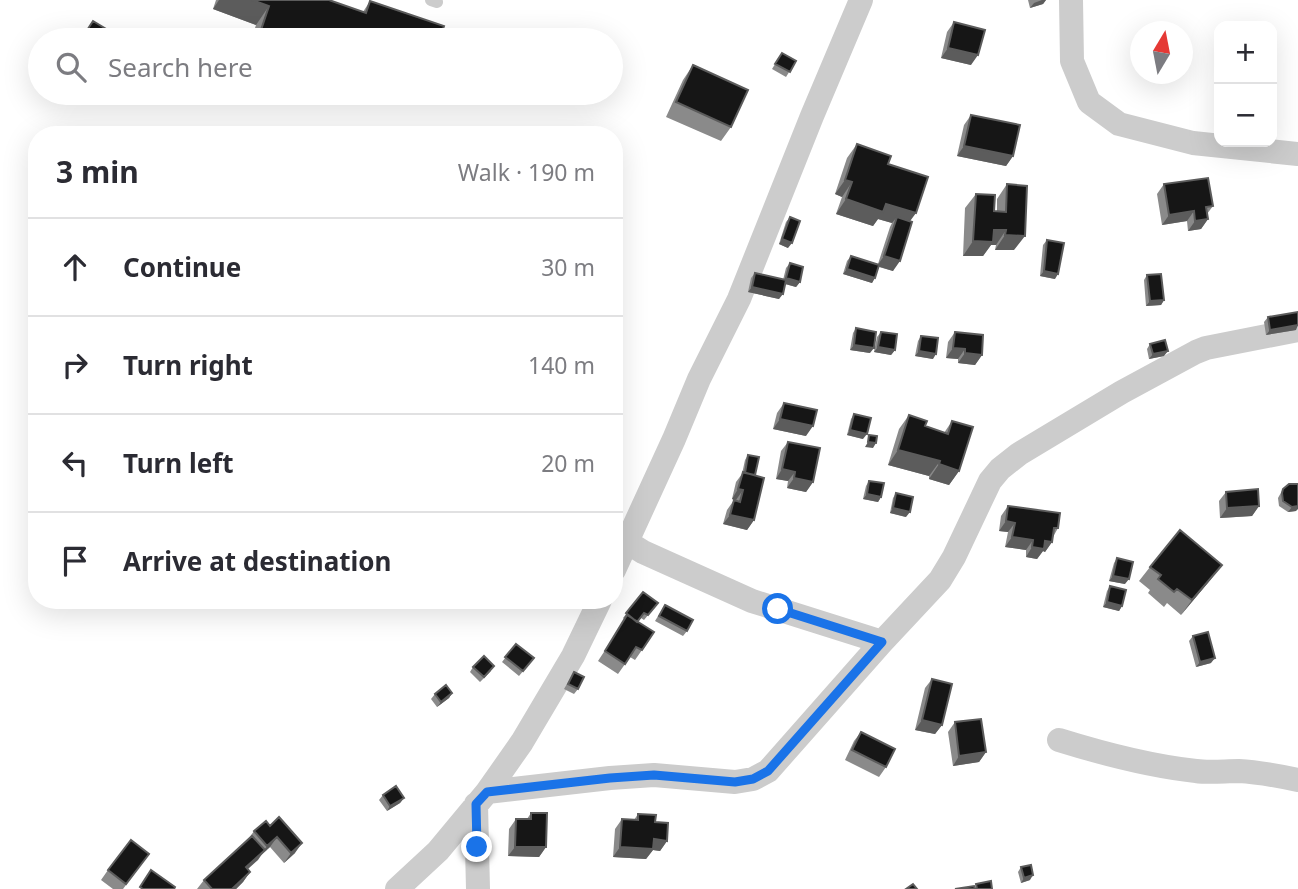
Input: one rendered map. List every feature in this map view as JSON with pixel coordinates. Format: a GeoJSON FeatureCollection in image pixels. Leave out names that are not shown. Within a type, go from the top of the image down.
{"type":"FeatureCollection","features":[{"type":"Feature","properties":{"kind":"street"},"geometry":{"type":"LineString","coordinates":[[623,551],[699,379],[739,299],[860,0]]}},
{"type":"Feature","properties":{"kind":"street"},"geometry":{"type":"LineString","coordinates":[[1071,0],[1072,61],[1089,102],[1119,124],[1193,144],[1298,154]]}},
{"type":"Feature","properties":{"kind":"street"},"geometry":{"type":"LineString","coordinates":[[482,798],[610,778],[654,775],[735,782],[753,779],[768,771],[940,580],[954,557],[990,481],[1000,469],[1019,454],[1122,392],[1196,352],[1298,330]]}},
{"type":"Feature","properties":{"kind":"street"},"geometry":{"type":"LineString","coordinates":[[627,542],[643,552],[752,601],[882,642]]}},
{"type":"Feature","properties":{"kind":"street"},"geometry":{"type":"LineString","coordinates":[[397,889],[438,850],[482,798],[522,742],[573,656],[596,609]]}},
{"type":"Feature","properties":{"kind":"street"},"geometry":{"type":"LineString","coordinates":[[1059,740],[1155,766],[1200,772],[1241,771],[1272,774],[1298,780]]}},
{"type":"Feature","properties":{"kind":"street"},"geometry":{"type":"LineString","coordinates":[[478,889],[482,798]]}},
{"type":"Feature","properties":{"kind":"building"},"geometry":{"type":"Polygon","coordinates":[[[252,0],[329,0],[366,13],[370,1],[444,26],[262,28],[269,6],[252,0]]]}},
{"type":"Feature","properties":{"kind":"building"},"geometry":{"type":"Polygon","coordinates":[[[93,21],[105,28],[88,28],[93,21]]]}},
{"type":"Feature","properties":{"kind":"building"},"geometry":{"type":"Polygon","coordinates":[[[954,22],[985,30],[978,55],[948,48],[954,22]]]}},
{"type":"Feature","properties":{"kind":"building"},"geometry":{"type":"Polygon","coordinates":[[[782,53],[796,61],[790,72],[775,64],[782,53]]]}},
{"type":"Feature","properties":{"kind":"building"},"geometry":{"type":"Polygon","coordinates":[[[693,65],[748,90],[731,127],[676,102],[693,65]]]}},
{"type":"Feature","properties":{"kind":"building"},"geometry":{"type":"Polygon","coordinates":[[[971,115],[1020,125],[1013,156],[964,146],[971,115]]]}},
{"type":"Feature","properties":{"kind":"building"},"geometry":{"type":"Polygon","coordinates":[[[857,144],[891,156],[888,164],[928,177],[916,213],[886,204],[883,212],[846,199],[852,182],[845,180],[857,144]]]}},
{"type":"Feature","properties":{"kind":"building"},"geometry":{"type":"Polygon","coordinates":[[[1208,178],[1213,206],[1206,207],[1208,219],[1195,221],[1194,211],[1169,215],[1164,184],[1208,178]]]}},
{"type":"Feature","properties":{"kind":"building"},"geometry":{"type":"Polygon","coordinates":[[[1007,184],[1027,186],[1025,236],[1005,235],[1006,230],[994,230],[993,242],[973,241],[976,194],[995,195],[994,211],[1006,212],[1007,184]]]}},
{"type":"Feature","properties":{"kind":"building"},"geometry":{"type":"Polygon","coordinates":[[[790,217],[800,221],[792,243],[782,239],[790,217]]]}},
{"type":"Feature","properties":{"kind":"building"},"geometry":{"type":"Polygon","coordinates":[[[897,217],[912,222],[900,261],[884,256],[897,217]]]}},
{"type":"Feature","properties":{"kind":"building"},"geometry":{"type":"Polygon","coordinates":[[[1047,240],[1064,243],[1058,274],[1044,271],[1047,240]]]}},
{"type":"Feature","properties":{"kind":"building"},"geometry":{"type":"Polygon","coordinates":[[[851,256],[879,265],[875,278],[847,269],[851,256]]]}},
{"type":"Feature","properties":{"kind":"building"},"geometry":{"type":"Polygon","coordinates":[[[790,263],[803,267],[800,282],[786,278],[790,263]]]}},
{"type":"Feature","properties":{"kind":"building"},"geometry":{"type":"Polygon","coordinates":[[[755,273],[786,280],[783,294],[752,287],[755,273]]]}},
{"type":"Feature","properties":{"kind":"building"},"geometry":{"type":"Polygon","coordinates":[[[1161,274],[1164,300],[1150,301],[1147,275],[1161,274]]]}},
{"type":"Feature","properties":{"kind":"building"},"geometry":{"type":"Polygon","coordinates":[[[1298,312],[1298,325],[1270,330],[1268,317],[1298,312]]]}},
{"type":"Feature","properties":{"kind":"building"},"geometry":{"type":"Polygon","coordinates":[[[856,328],[876,332],[874,348],[854,345],[856,328]]]}},
{"type":"Feature","properties":{"kind":"building"},"geometry":{"type":"Polygon","coordinates":[[[881,332],[897,334],[895,350],[878,347],[881,332]]]}},
{"type":"Feature","properties":{"kind":"building"},"geometry":{"type":"Polygon","coordinates":[[[955,332],[983,335],[982,355],[953,348],[955,332]]]}},
{"type":"Feature","properties":{"kind":"building"},"geometry":{"type":"Polygon","coordinates":[[[921,336],[938,338],[936,354],[919,351],[921,336]]]}},
{"type":"Feature","properties":{"kind":"building"},"geometry":{"type":"Polygon","coordinates":[[[1165,340],[1168,351],[1153,354],[1150,344],[1165,340]]]}},
{"type":"Feature","properties":{"kind":"building"},"geometry":{"type":"Polygon","coordinates":[[[784,403],[817,410],[813,426],[780,419],[784,403]]]}},
{"type":"Feature","properties":{"kind":"building"},"geometry":{"type":"Polygon","coordinates":[[[854,414],[871,418],[867,434],[850,430],[854,414]]]}},
{"type":"Feature","properties":{"kind":"building"},"geometry":{"type":"Polygon","coordinates":[[[909,415],[927,421],[925,426],[948,434],[952,421],[973,427],[959,471],[939,464],[940,461],[898,450],[909,415]]]}},
{"type":"Feature","properties":{"kind":"building"},"geometry":{"type":"Polygon","coordinates":[[[869,435],[877,436],[876,443],[868,442],[869,435]]]}},
{"type":"Feature","properties":{"kind":"building"},"geometry":{"type":"Polygon","coordinates":[[[788,442],[820,448],[813,482],[794,478],[795,472],[782,469],[788,442]]]}},
{"type":"Feature","properties":{"kind":"building"},"geometry":{"type":"Polygon","coordinates":[[[748,455],[759,457],[755,475],[745,473],[748,455]]]}},
{"type":"Feature","properties":{"kind":"building"},"geometry":{"type":"Polygon","coordinates":[[[743,472],[764,478],[754,520],[730,515],[734,500],[740,502],[743,490],[738,489],[743,472]]]}},
{"type":"Feature","properties":{"kind":"building"},"geometry":{"type":"Polygon","coordinates":[[[869,481],[884,483],[881,497],[867,494],[869,481]]]}},
{"type":"Feature","properties":{"kind":"building"},"geometry":{"type":"Polygon","coordinates":[[[1289,484],[1298,484],[1298,506],[1292,507],[1283,501],[1283,489],[1289,484]]]}},
{"type":"Feature","properties":{"kind":"building"},"geometry":{"type":"Polygon","coordinates":[[[1258,489],[1259,506],[1227,508],[1226,492],[1258,489]]]}},
{"type":"Feature","properties":{"kind":"building"},"geometry":{"type":"Polygon","coordinates":[[[896,493],[913,497],[910,512],[893,508],[896,493]]]}},
{"type":"Feature","properties":{"kind":"building"},"geometry":{"type":"Polygon","coordinates":[[[1008,506],[1060,513],[1052,542],[1045,541],[1044,549],[1032,547],[1033,540],[1012,537],[1015,523],[1006,521],[1008,506]]]}},
{"type":"Feature","properties":{"kind":"building"},"geometry":{"type":"Polygon","coordinates":[[[1180,530],[1222,565],[1192,600],[1177,589],[1174,592],[1158,579],[1161,575],[1150,567],[1180,530]]]}},
{"type":"Feature","properties":{"kind":"building"},"geometry":{"type":"Polygon","coordinates":[[[1117,558],[1133,562],[1129,579],[1113,576],[1117,558]]]}},
{"type":"Feature","properties":{"kind":"building"},"geometry":{"type":"Polygon","coordinates":[[[1110,586],[1126,590],[1122,606],[1107,602],[1110,586]]]}},
{"type":"Feature","properties":{"kind":"building"},"geometry":{"type":"Polygon","coordinates":[[[643,592],[658,603],[648,615],[644,613],[637,622],[626,613],[643,592]]]}},
{"type":"Feature","properties":{"kind":"building"},"geometry":{"type":"Polygon","coordinates":[[[665,605],[693,620],[687,631],[659,616],[665,605]]]}},
{"type":"Feature","properties":{"kind":"building"},"geometry":{"type":"Polygon","coordinates":[[[627,615],[654,632],[642,650],[636,647],[625,664],[605,651],[627,615]]]}},
{"type":"Feature","properties":{"kind":"building"},"geometry":{"type":"Polygon","coordinates":[[[1208,632],[1215,658],[1200,662],[1193,636],[1208,632]]]}},
{"type":"Feature","properties":{"kind":"building"},"geometry":{"type":"Polygon","coordinates":[[[516,644],[534,658],[523,671],[505,657],[516,644]]]}},
{"type":"Feature","properties":{"kind":"building"},"geometry":{"type":"Polygon","coordinates":[[[484,656],[494,666],[484,677],[473,667],[484,656]]]}},
{"type":"Feature","properties":{"kind":"building"},"geometry":{"type":"Polygon","coordinates":[[[574,672],[584,677],[578,689],[568,684],[574,672]]]}},
{"type":"Feature","properties":{"kind":"building"},"geometry":{"type":"Polygon","coordinates":[[[932,679],[952,684],[942,725],[922,720],[932,679]]]}},
{"type":"Feature","properties":{"kind":"building"},"geometry":{"type":"Polygon","coordinates":[[[446,685],[452,693],[441,702],[435,694],[446,685]]]}},
{"type":"Feature","properties":{"kind":"building"},"geometry":{"type":"Polygon","coordinates":[[[981,719],[986,752],[959,756],[955,722],[981,719]]]}},
{"type":"Feature","properties":{"kind":"building"},"geometry":{"type":"Polygon","coordinates":[[[861,732],[895,749],[886,767],[852,750],[861,732]]]}},
{"type":"Feature","properties":{"kind":"building"},"geometry":{"type":"Polygon","coordinates":[[[396,786],[404,798],[390,806],[383,795],[396,786]]]}},
{"type":"Feature","properties":{"kind":"building"},"geometry":{"type":"Polygon","coordinates":[[[531,813],[547,813],[546,847],[515,847],[516,819],[531,819],[531,813]]]}},
{"type":"Feature","properties":{"kind":"building"},"geometry":{"type":"Polygon","coordinates":[[[638,814],[656,815],[655,822],[668,823],[667,841],[654,839],[653,849],[620,847],[622,819],[638,820],[638,814]]]}},
{"type":"Feature","properties":{"kind":"building"},"geometry":{"type":"Polygon","coordinates":[[[279,817],[302,843],[291,853],[277,837],[267,846],[254,831],[266,821],[270,826],[279,817]]]}},
{"type":"Feature","properties":{"kind":"building"},"geometry":{"type":"Polygon","coordinates":[[[252,836],[265,850],[246,867],[250,872],[232,889],[212,889],[204,880],[252,836]]]}},
{"type":"Feature","properties":{"kind":"building"},"geometry":{"type":"Polygon","coordinates":[[[131,840],[149,854],[126,884],[108,870],[131,840]]]}},
{"type":"Feature","properties":{"kind":"building"},"geometry":{"type":"Polygon","coordinates":[[[1031,865],[1033,875],[1024,878],[1021,867],[1031,865]]]}},
{"type":"Feature","properties":{"kind":"building"},"geometry":{"type":"Polygon","coordinates":[[[151,870],[175,887],[174,889],[140,887],[151,870]]]}},
{"type":"Feature","properties":{"kind":"building"},"geometry":{"type":"Polygon","coordinates":[[[991,881],[992,889],[977,889],[976,884],[991,881]]]}},
{"type":"Feature","properties":{"kind":"route"},"geometry":{"type":"LineString","coordinates":[[477,847],[476,804],[487,792],[654,775],[735,782],[753,779],[768,771],[882,642],[778,609]]}}]}
